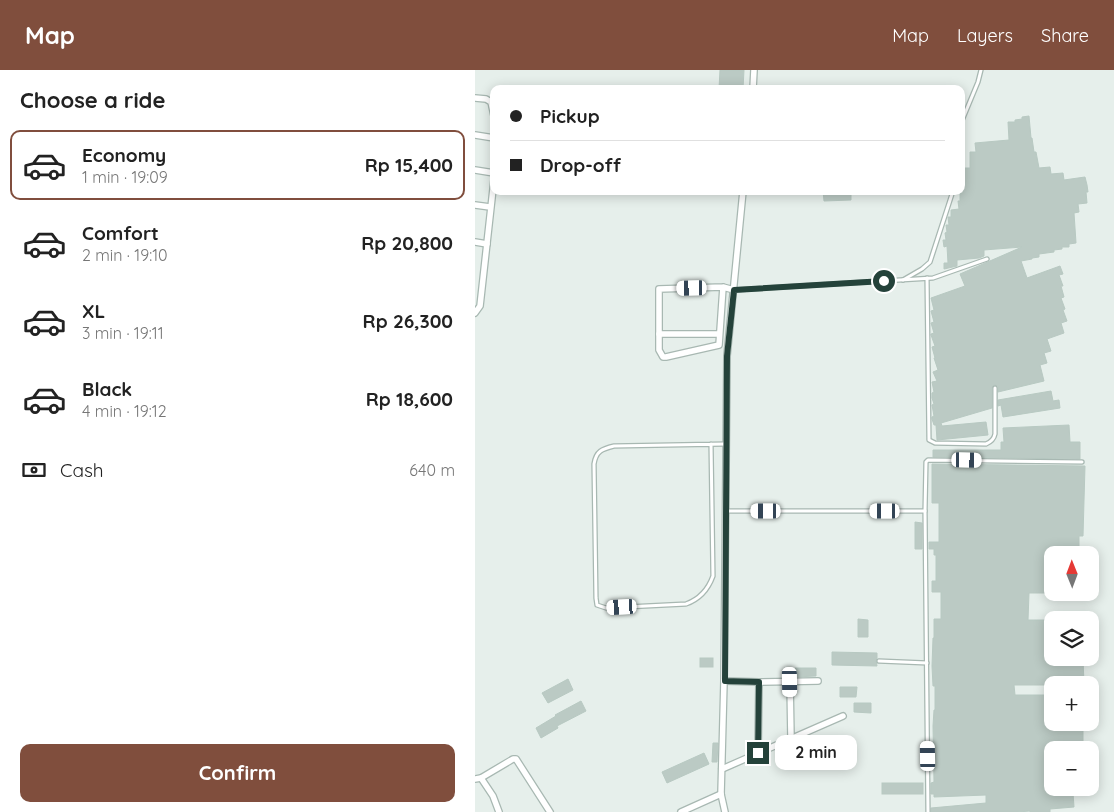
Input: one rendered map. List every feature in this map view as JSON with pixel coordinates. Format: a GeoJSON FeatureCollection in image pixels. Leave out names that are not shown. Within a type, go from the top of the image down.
{"type":"FeatureCollection","features":[{"type":"Feature","properties":{"kind":"street"},"geometry":{"type":"LineString","coordinates":[[753,85],[754,70]]}},
{"type":"Feature","properties":{"kind":"street"},"geometry":{"type":"LineString","coordinates":[[475,98],[490,101]]}},
{"type":"Feature","properties":{"kind":"street"},"geometry":{"type":"LineString","coordinates":[[475,135],[490,137]]}},
{"type":"Feature","properties":{"kind":"street"},"geometry":{"type":"LineString","coordinates":[[475,170],[490,172]]}},
{"type":"Feature","properties":{"kind":"street"},"geometry":{"type":"LineString","coordinates":[[475,313],[479,306],[483,280],[492,195]]}},
{"type":"Feature","properties":{"kind":"street"},"geometry":{"type":"LineString","coordinates":[[725,812],[721,794],[725,681],[727,356],[743,195]]}},
{"type":"Feature","properties":{"kind":"street"},"geometry":{"type":"LineString","coordinates":[[475,205],[491,207]]}},
{"type":"Feature","properties":{"kind":"street"},"geometry":{"type":"LineString","coordinates":[[475,242],[487,244]]}},
{"type":"Feature","properties":{"kind":"street"},"geometry":{"type":"LineString","coordinates":[[475,279],[483,280]]}},
{"type":"Feature","properties":{"kind":"street"},"geometry":{"type":"LineString","coordinates":[[723,288],[719,343],[717,346],[665,358],[660,353],[659,289],[723,288],[734,290]]}},
{"type":"Feature","properties":{"kind":"street"},"geometry":{"type":"LineString","coordinates":[[659,334],[719,334]]}},
{"type":"Feature","properties":{"kind":"street"},"geometry":{"type":"LineString","coordinates":[[725,681],[818,681]]}},
{"type":"Feature","properties":{"kind":"street"},"geometry":{"type":"LineString","coordinates":[[758,753],[759,682]]}},
{"type":"Feature","properties":{"kind":"street"},"geometry":{"type":"LineString","coordinates":[[790,682],[791,739]]}},
{"type":"Feature","properties":{"kind":"street"},"geometry":{"type":"LineString","coordinates":[[722,769],[843,716]]}},
{"type":"Feature","properties":{"kind":"street"},"geometry":{"type":"LineString","coordinates":[[499,812],[493,796],[478,778],[516,759],[550,812]]}},
{"type":"Feature","properties":{"kind":"street"},"geometry":{"type":"LineString","coordinates":[[681,812],[721,794]]}},
{"type":"Feature","properties":{"kind":"lane"},"geometry":{"type":"LineString","coordinates":[[965,114],[979,82],[981,70]]}},
{"type":"Feature","properties":{"kind":"lane"},"geometry":{"type":"LineString","coordinates":[[902,280],[930,262],[952,195]]}},
{"type":"Feature","properties":{"kind":"lane"},"geometry":{"type":"LineString","coordinates":[[734,290],[927,278],[987,259]]}},
{"type":"Feature","properties":{"kind":"lane"},"geometry":{"type":"LineString","coordinates":[[927,278],[929,440],[935,443],[986,444],[991,442],[995,434],[995,388]]}},
{"type":"Feature","properties":{"kind":"lane"},"geometry":{"type":"LineString","coordinates":[[711,444],[713,576],[710,584],[702,595],[686,604],[606,608],[597,605],[594,464],[598,452],[614,446],[711,444],[726,444]]}},
{"type":"Feature","properties":{"kind":"lane"},"geometry":{"type":"LineString","coordinates":[[929,812],[926,461],[1082,462]]}},
{"type":"Feature","properties":{"kind":"lane"},"geometry":{"type":"LineString","coordinates":[[726,511],[925,512]]}},
{"type":"Feature","properties":{"kind":"lane"},"geometry":{"type":"LineString","coordinates":[[879,661],[927,664]]}},
{"type":"Feature","properties":{"kind":"building"},"geometry":{"type":"Polygon","coordinates":[[[720,70],[744,70],[743,85],[719,85],[720,70]]]}},
{"type":"Feature","properties":{"kind":"building"},"geometry":{"type":"Polygon","coordinates":[[[1029,116],[1031,138],[1039,168],[1050,167],[1051,174],[1063,173],[1064,180],[1085,177],[1087,185],[1087,203],[1078,204],[1079,212],[1074,213],[1076,243],[1069,244],[1069,247],[1054,250],[1054,252],[1039,254],[1039,257],[1021,261],[1027,278],[1060,266],[1063,274],[1059,275],[1064,297],[1061,298],[1067,321],[1061,323],[1064,333],[1047,339],[1051,351],[1044,353],[1047,363],[1040,365],[1044,381],[998,392],[998,386],[994,385],[992,388],[992,408],[941,423],[942,426],[986,422],[988,435],[937,440],[936,425],[934,425],[932,419],[934,416],[932,405],[934,404],[932,393],[934,392],[932,382],[937,381],[933,372],[938,370],[932,347],[935,346],[931,335],[934,333],[931,323],[934,322],[931,311],[934,310],[931,298],[965,286],[960,274],[1022,247],[984,250],[984,256],[957,260],[957,266],[944,269],[944,263],[948,263],[947,246],[944,247],[943,240],[946,240],[946,225],[949,225],[948,217],[951,217],[951,210],[959,209],[958,201],[960,201],[960,195],[965,195],[965,168],[970,168],[970,152],[976,152],[975,143],[1009,140],[1008,122],[1015,122],[1015,120],[1022,119],[1022,117],[1029,116]]]}},
{"type":"Feature","properties":{"kind":"building"},"geometry":{"type":"Polygon","coordinates":[[[823,195],[851,195],[851,200],[824,201],[823,195]]]}},
{"type":"Feature","properties":{"kind":"building"},"geometry":{"type":"Polygon","coordinates":[[[1051,391],[1053,401],[1059,400],[1060,408],[1003,417],[1001,405],[998,406],[998,400],[1051,391]]]}},
{"type":"Feature","properties":{"kind":"building"},"geometry":{"type":"Polygon","coordinates":[[[1069,425],[1070,442],[1080,442],[1080,459],[933,457],[933,450],[1001,450],[1001,442],[1004,442],[1003,428],[1069,425]]]}},
{"type":"Feature","properties":{"kind":"building"},"geometry":{"type":"Polygon","coordinates":[[[932,464],[1085,466],[1083,536],[1079,536],[1079,546],[1044,546],[1044,593],[1029,593],[1028,620],[1044,620],[1044,666],[1083,666],[1084,676],[1044,676],[1044,685],[1014,685],[1015,695],[1044,695],[1044,731],[1083,731],[1083,741],[1044,741],[1044,796],[1073,796],[1074,807],[1050,809],[1050,812],[931,812],[931,808],[986,803],[986,795],[934,797],[934,794],[931,794],[931,783],[934,782],[933,726],[935,686],[933,686],[932,666],[934,619],[941,619],[941,592],[932,592],[932,581],[936,581],[936,555],[934,555],[934,549],[929,549],[929,542],[939,542],[939,503],[932,503],[932,464]]]}},
{"type":"Feature","properties":{"kind":"building"},"geometry":{"type":"Polygon","coordinates":[[[915,522],[922,523],[922,549],[915,549],[915,522]]]}},
{"type":"Feature","properties":{"kind":"building"},"geometry":{"type":"Polygon","coordinates":[[[858,619],[868,620],[868,637],[858,637],[858,619]]]}},
{"type":"Feature","properties":{"kind":"building"},"geometry":{"type":"Polygon","coordinates":[[[832,652],[877,653],[877,666],[832,665],[832,652]]]}},
{"type":"Feature","properties":{"kind":"building"},"geometry":{"type":"Polygon","coordinates":[[[700,658],[713,658],[713,667],[700,667],[700,658]]]}},
{"type":"Feature","properties":{"kind":"building"},"geometry":{"type":"Polygon","coordinates":[[[795,668],[816,668],[816,676],[795,677],[795,668]]]}},
{"type":"Feature","properties":{"kind":"building"},"geometry":{"type":"Polygon","coordinates":[[[568,679],[573,690],[548,703],[542,693],[568,679]]]}},
{"type":"Feature","properties":{"kind":"building"},"geometry":{"type":"Polygon","coordinates":[[[840,687],[857,687],[856,697],[840,697],[840,687]]]}},
{"type":"Feature","properties":{"kind":"building"},"geometry":{"type":"Polygon","coordinates":[[[581,701],[586,711],[557,726],[558,728],[541,738],[536,728],[581,701]]]}},
{"type":"Feature","properties":{"kind":"building"},"geometry":{"type":"Polygon","coordinates":[[[854,703],[871,703],[871,713],[854,712],[854,703]]]}},
{"type":"Feature","properties":{"kind":"building"},"geometry":{"type":"Polygon","coordinates":[[[713,743],[718,743],[717,762],[712,762],[713,743]]]}},
{"type":"Feature","properties":{"kind":"building"},"geometry":{"type":"Polygon","coordinates":[[[704,753],[709,764],[667,783],[662,772],[704,753]]]}},
{"type":"Feature","properties":{"kind":"building"},"geometry":{"type":"Polygon","coordinates":[[[882,783],[923,783],[923,794],[882,794],[882,783]]]}},
{"type":"Feature","properties":{"kind":"route"},"geometry":{"type":"LineString","coordinates":[[758,753],[759,682],[725,681],[727,356],[734,290],[884,281]]}}]}
